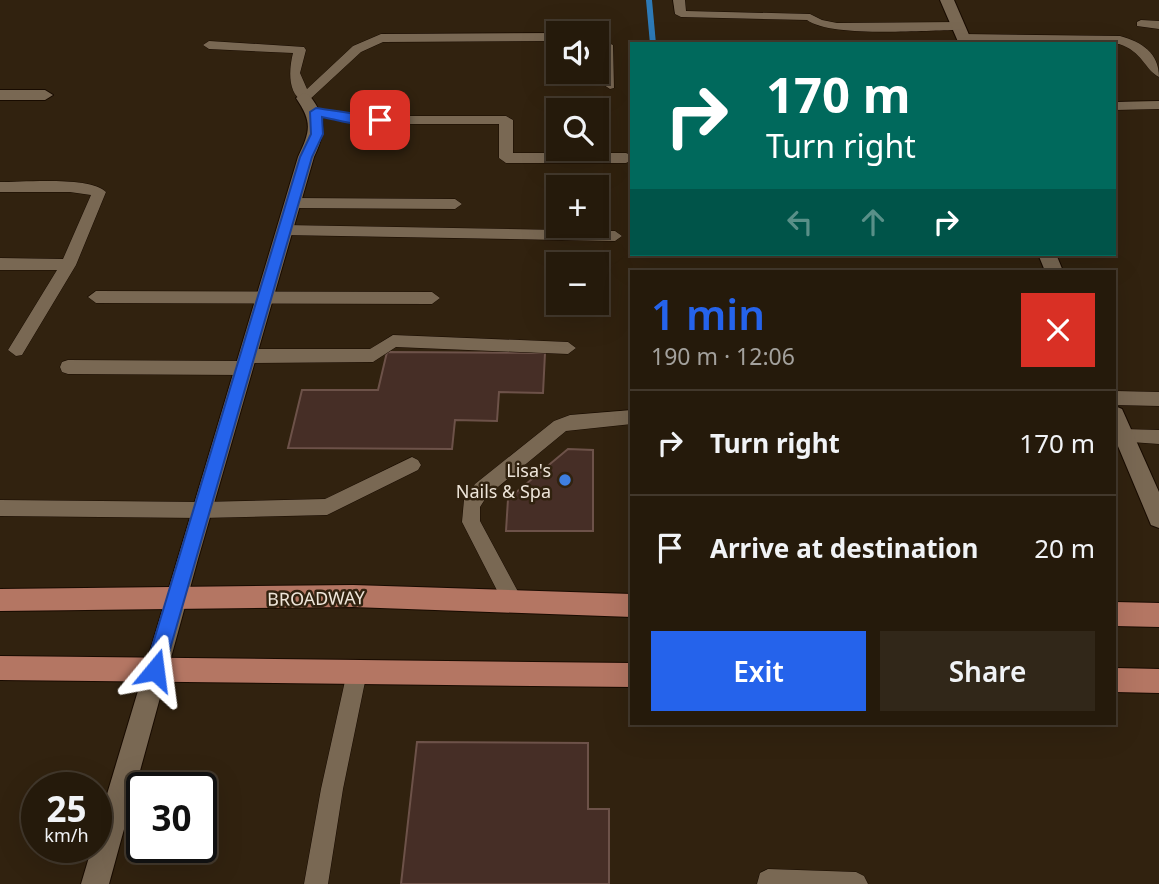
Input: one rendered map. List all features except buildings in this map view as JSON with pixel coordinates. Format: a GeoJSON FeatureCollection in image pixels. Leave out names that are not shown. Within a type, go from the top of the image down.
{"type":"FeatureCollection","features":[{"type":"Feature","properties":{"kind":"main road","name":"BROADWAY"},"geometry":{"type":"LineString","coordinates":[[0,600],[353,596],[630,606]]}},
{"type":"Feature","properties":{"kind":"main road"},"geometry":{"type":"LineString","coordinates":[[1116,614],[1159,615]]}},
{"type":"Feature","properties":{"kind":"main road"},"geometry":{"type":"LineString","coordinates":[[0,668],[630,675]]}},
{"type":"Feature","properties":{"kind":"main road"},"geometry":{"type":"LineString","coordinates":[[1116,680],[1159,681]]}},
{"type":"Feature","properties":{"kind":"street"},"geometry":{"type":"LineString","coordinates":[[947,0],[962,36]]}},
{"type":"Feature","properties":{"kind":"street"},"geometry":{"type":"LineString","coordinates":[[0,95],[45,95]]}},
{"type":"Feature","properties":{"kind":"street"},"geometry":{"type":"LineString","coordinates":[[95,884],[201,510],[306,157],[317,134],[310,105]]}},
{"type":"Feature","properties":{"kind":"street"},"geometry":{"type":"LineString","coordinates":[[1116,418],[1159,518]]}},
{"type":"Feature","properties":{"kind":"lane"},"geometry":{"type":"LineString","coordinates":[[679,0],[681,14],[810,17],[818,23],[837,27],[962,36],[1120,40],[1134,43],[1148,54],[1159,73]]}},
{"type":"Feature","properties":{"kind":"lane"},"geometry":{"type":"LineString","coordinates":[[1141,24],[1159,25]]}},
{"type":"Feature","properties":{"kind":"lane"},"geometry":{"type":"LineString","coordinates":[[310,105],[357,49],[381,38],[546,37]]}},
{"type":"Feature","properties":{"kind":"lane"},"geometry":{"type":"LineString","coordinates":[[209,45],[300,50],[294,73],[310,105],[355,120],[506,120],[506,158],[626,158]]}},
{"type":"Feature","properties":{"kind":"lane"},"geometry":{"type":"LineString","coordinates":[[609,72],[610,85]]}},
{"type":"Feature","properties":{"kind":"lane"},"geometry":{"type":"LineString","coordinates":[[1116,106],[1159,106]]}},
{"type":"Feature","properties":{"kind":"lane"},"geometry":{"type":"LineString","coordinates":[[0,187],[70,187],[99,192],[68,265],[16,350]]}},
{"type":"Feature","properties":{"kind":"lane"},"geometry":{"type":"LineString","coordinates":[[292,203],[455,204]]}},
{"type":"Feature","properties":{"kind":"lane"},"geometry":{"type":"LineString","coordinates":[[284,230],[615,236]]}},
{"type":"Feature","properties":{"kind":"lane"},"geometry":{"type":"LineString","coordinates":[[0,264],[68,265]]}},
{"type":"Feature","properties":{"kind":"lane"},"geometry":{"type":"LineString","coordinates":[[96,297],[432,298]]}},
{"type":"Feature","properties":{"kind":"lane"},"geometry":{"type":"LineString","coordinates":[[68,367],[373,355],[393,341],[568,348]]}},
{"type":"Feature","properties":{"kind":"lane"},"geometry":{"type":"LineString","coordinates":[[1116,398],[1159,399]]}},
{"type":"Feature","properties":{"kind":"lane"},"geometry":{"type":"LineString","coordinates":[[513,601],[471,522],[471,506],[481,491],[560,426],[570,422],[630,417]]}},
{"type":"Feature","properties":{"kind":"lane"},"geometry":{"type":"LineString","coordinates":[[1123,436],[1159,438]]}},
{"type":"Feature","properties":{"kind":"lane"},"geometry":{"type":"LineString","coordinates":[[0,508],[327,508],[412,465]]}},
{"type":"Feature","properties":{"kind":"lane"},"geometry":{"type":"LineString","coordinates":[[316,884],[332,789],[357,672]]}},
{"type":"Feature","properties":{"kind":"lane"},"geometry":{"type":"LineString","coordinates":[[768,881],[856,884]]}},
{"type":"Feature","properties":{"kind":"waterway"},"geometry":{"type":"LineString","coordinates":[[649,0],[653,42]]}},
{"type":"Feature","properties":{"kind":"place","name":"Lisa's Nails & Spa"},"geometry":{"type":"Point","coordinates":[565,480]}},
{"type":"Feature","properties":{"kind":"route"},"geometry":{"type":"LineString","coordinates":[[155,670],[306,157],[317,134],[316,112],[355,120],[380,120]]}}]}
